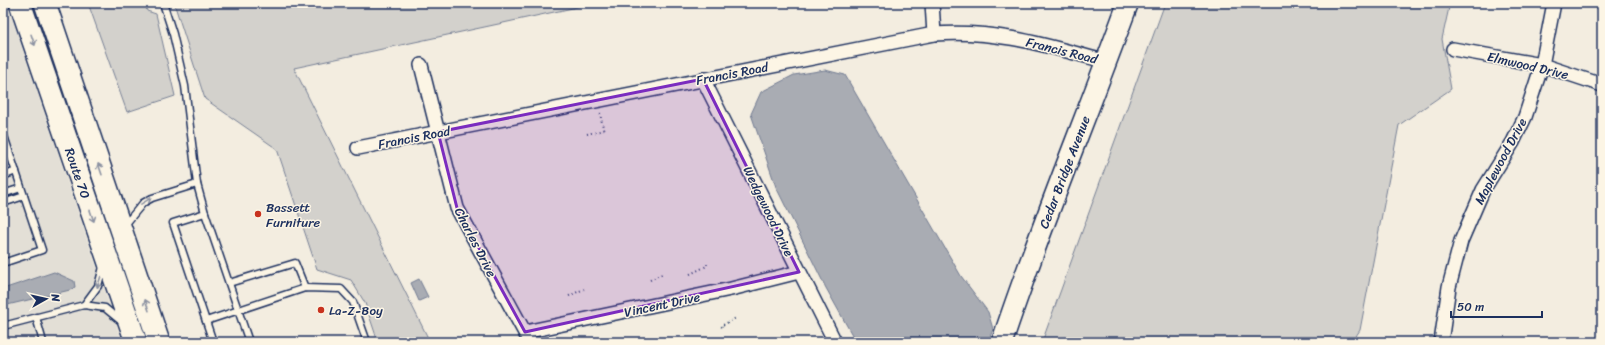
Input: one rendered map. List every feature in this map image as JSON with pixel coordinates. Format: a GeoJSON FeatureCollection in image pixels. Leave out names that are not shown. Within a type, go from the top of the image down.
{"type":"FeatureCollection","features":[{"type":"Feature","properties":{"kind":"highway","name":"Route 70"},"geometry":{"type":"LineString","coordinates":[[20,3],[134,336]]}},
{"type":"Feature","properties":{"kind":"highway","name":"Route 70"},"geometry":{"type":"LineString","coordinates":[[45,3],[159,342]]}},
{"type":"Feature","properties":{"kind":"highway"},"geometry":{"type":"LineString","coordinates":[[57,3],[58,42]]}},
{"type":"Feature","properties":{"kind":"main road","name":"Cedar Bridge Avenue"},"geometry":{"type":"LineString","coordinates":[[1002,342],[1024,277],[1107,62],[1128,3]]}},
{"type":"Feature","properties":{"kind":"street"},"geometry":{"type":"LineString","coordinates":[[932,3],[934,34]]}},
{"type":"Feature","properties":{"kind":"street","name":"Maplewood Drive"},"geometry":{"type":"LineString","coordinates":[[1441,342],[1450,287],[1461,241],[1483,190],[1513,142],[1525,117],[1542,65],[1552,23],[1554,3]]}},
{"type":"Feature","properties":{"kind":"street","name":"Francis Road"},"geometry":{"type":"LineString","coordinates":[[358,148],[934,34],[956,32],[985,33],[1033,42],[1107,62]]}},
{"type":"Feature","properties":{"kind":"street","name":"Elmwood Drive"},"geometry":{"type":"LineString","coordinates":[[1453,49],[1542,65],[1602,85]]}},
{"type":"Feature","properties":{"kind":"street","name":"Charles Drive"},"geometry":{"type":"LineString","coordinates":[[421,65],[457,208],[527,337]]}},
{"type":"Feature","properties":{"kind":"street","name":"Wedgewood Drive"},"geometry":{"type":"LineString","coordinates":[[703,79],[835,342]]}},
{"type":"Feature","properties":{"kind":"street","name":"Vincent Drive"},"geometry":{"type":"LineString","coordinates":[[527,337],[799,272]]}},
{"type":"Feature","properties":{"kind":"lane"},"geometry":{"type":"LineString","coordinates":[[163,3],[173,34],[185,86],[196,184],[249,342]]}},
{"type":"Feature","properties":{"kind":"lane"},"geometry":{"type":"LineString","coordinates":[[3,132],[42,250],[3,264]]}},
{"type":"Feature","properties":{"kind":"lane"},"geometry":{"type":"LineString","coordinates":[[3,176],[16,171]]}},
{"type":"Feature","properties":{"kind":"lane"},"geometry":{"type":"LineString","coordinates":[[121,230],[143,203],[152,198],[196,184]]}},
{"type":"Feature","properties":{"kind":"lane"},"geometry":{"type":"LineString","coordinates":[[3,194],[21,188]]}},
{"type":"Feature","properties":{"kind":"lane"},"geometry":{"type":"LineString","coordinates":[[3,203],[24,196]]}},
{"type":"Feature","properties":{"kind":"lane"},"geometry":{"type":"LineString","coordinates":[[205,213],[173,223],[212,342]]}},
{"type":"Feature","properties":{"kind":"lane"},"geometry":{"type":"LineString","coordinates":[[84,305],[98,286],[106,255]]}},
{"type":"Feature","properties":{"kind":"lane"},"geometry":{"type":"LineString","coordinates":[[229,283],[296,263],[304,288]]}},
{"type":"Feature","properties":{"kind":"lane"},"geometry":{"type":"LineString","coordinates":[[206,321],[304,288],[341,289],[353,302],[367,342]]}},
{"type":"Feature","properties":{"kind":"lane"},"geometry":{"type":"LineString","coordinates":[[3,326],[84,305],[104,308],[134,336]]}},
{"type":"Feature","properties":{"kind":"lane"},"geometry":{"type":"LineString","coordinates":[[36,317],[43,342]]}},
{"type":"Feature","properties":{"kind":"path"},"geometry":{"type":"LineString","coordinates":[[587,134],[604,131],[598,100]]}},
{"type":"Feature","properties":{"kind":"path"},"geometry":{"type":"LineString","coordinates":[[690,274],[707,266],[707,264]]}},
{"type":"Feature","properties":{"kind":"path"},"geometry":{"type":"LineString","coordinates":[[650,280],[664,273]]}},
{"type":"Feature","properties":{"kind":"path"},"geometry":{"type":"LineString","coordinates":[[569,296],[584,290]]}},
{"type":"Feature","properties":{"kind":"path"},"geometry":{"type":"LineString","coordinates":[[722,327],[721,326],[736,318]]}},
{"type":"Feature","properties":{"kind":"highlighted area"},"geometry":{"type":"Polygon","coordinates":[[[703,79],[799,272],[525,332],[457,208],[438,132],[703,79]]]}},
{"type":"Feature","properties":{"kind":"shaded area"},"geometry":{"type":"Polygon","coordinates":[[[3,3],[7,3],[122,342],[3,342],[3,3]]]}},
{"type":"Feature","properties":{"kind":"shaded area"},"geometry":{"type":"Polygon","coordinates":[[[88,3],[145,3],[147,11],[156,14],[175,96],[127,112],[88,3]]]}},
{"type":"Feature","properties":{"kind":"shaded area"},"geometry":{"type":"Polygon","coordinates":[[[174,3],[596,3],[294,68],[430,342],[378,342],[365,303],[351,280],[317,269],[277,149],[205,99],[174,3]]]}},
{"type":"Feature","properties":{"kind":"shaded area"},"geometry":{"type":"Polygon","coordinates":[[[1165,3],[1450,3],[1442,39],[1451,89],[1399,125],[1360,330],[1352,342],[1042,342],[1165,3]]]}},
{"type":"Feature","properties":{"kind":"shaded area"},"geometry":{"type":"Polygon","coordinates":[[[825,70],[845,75],[961,276],[988,312],[993,329],[988,342],[856,342],[826,288],[776,187],[751,114],[761,92],[794,75],[825,70]]]}},
{"type":"Feature","properties":{"kind":"shaded area"},"geometry":{"type":"Polygon","coordinates":[[[54,272],[74,281],[75,287],[70,290],[3,306],[3,289],[54,272]]]}},
{"type":"Feature","properties":{"kind":"shaded area"},"geometry":{"type":"Polygon","coordinates":[[[419,279],[428,297],[419,301],[411,283],[419,279]]]}},
{"type":"Feature","properties":{"kind":"place","name":"Bassett Furniture"},"geometry":{"type":"Point","coordinates":[258,214]}},
{"type":"Feature","properties":{"kind":"place","name":"La-Z-Boy"},"geometry":{"type":"Point","coordinates":[321,310]}}]}
